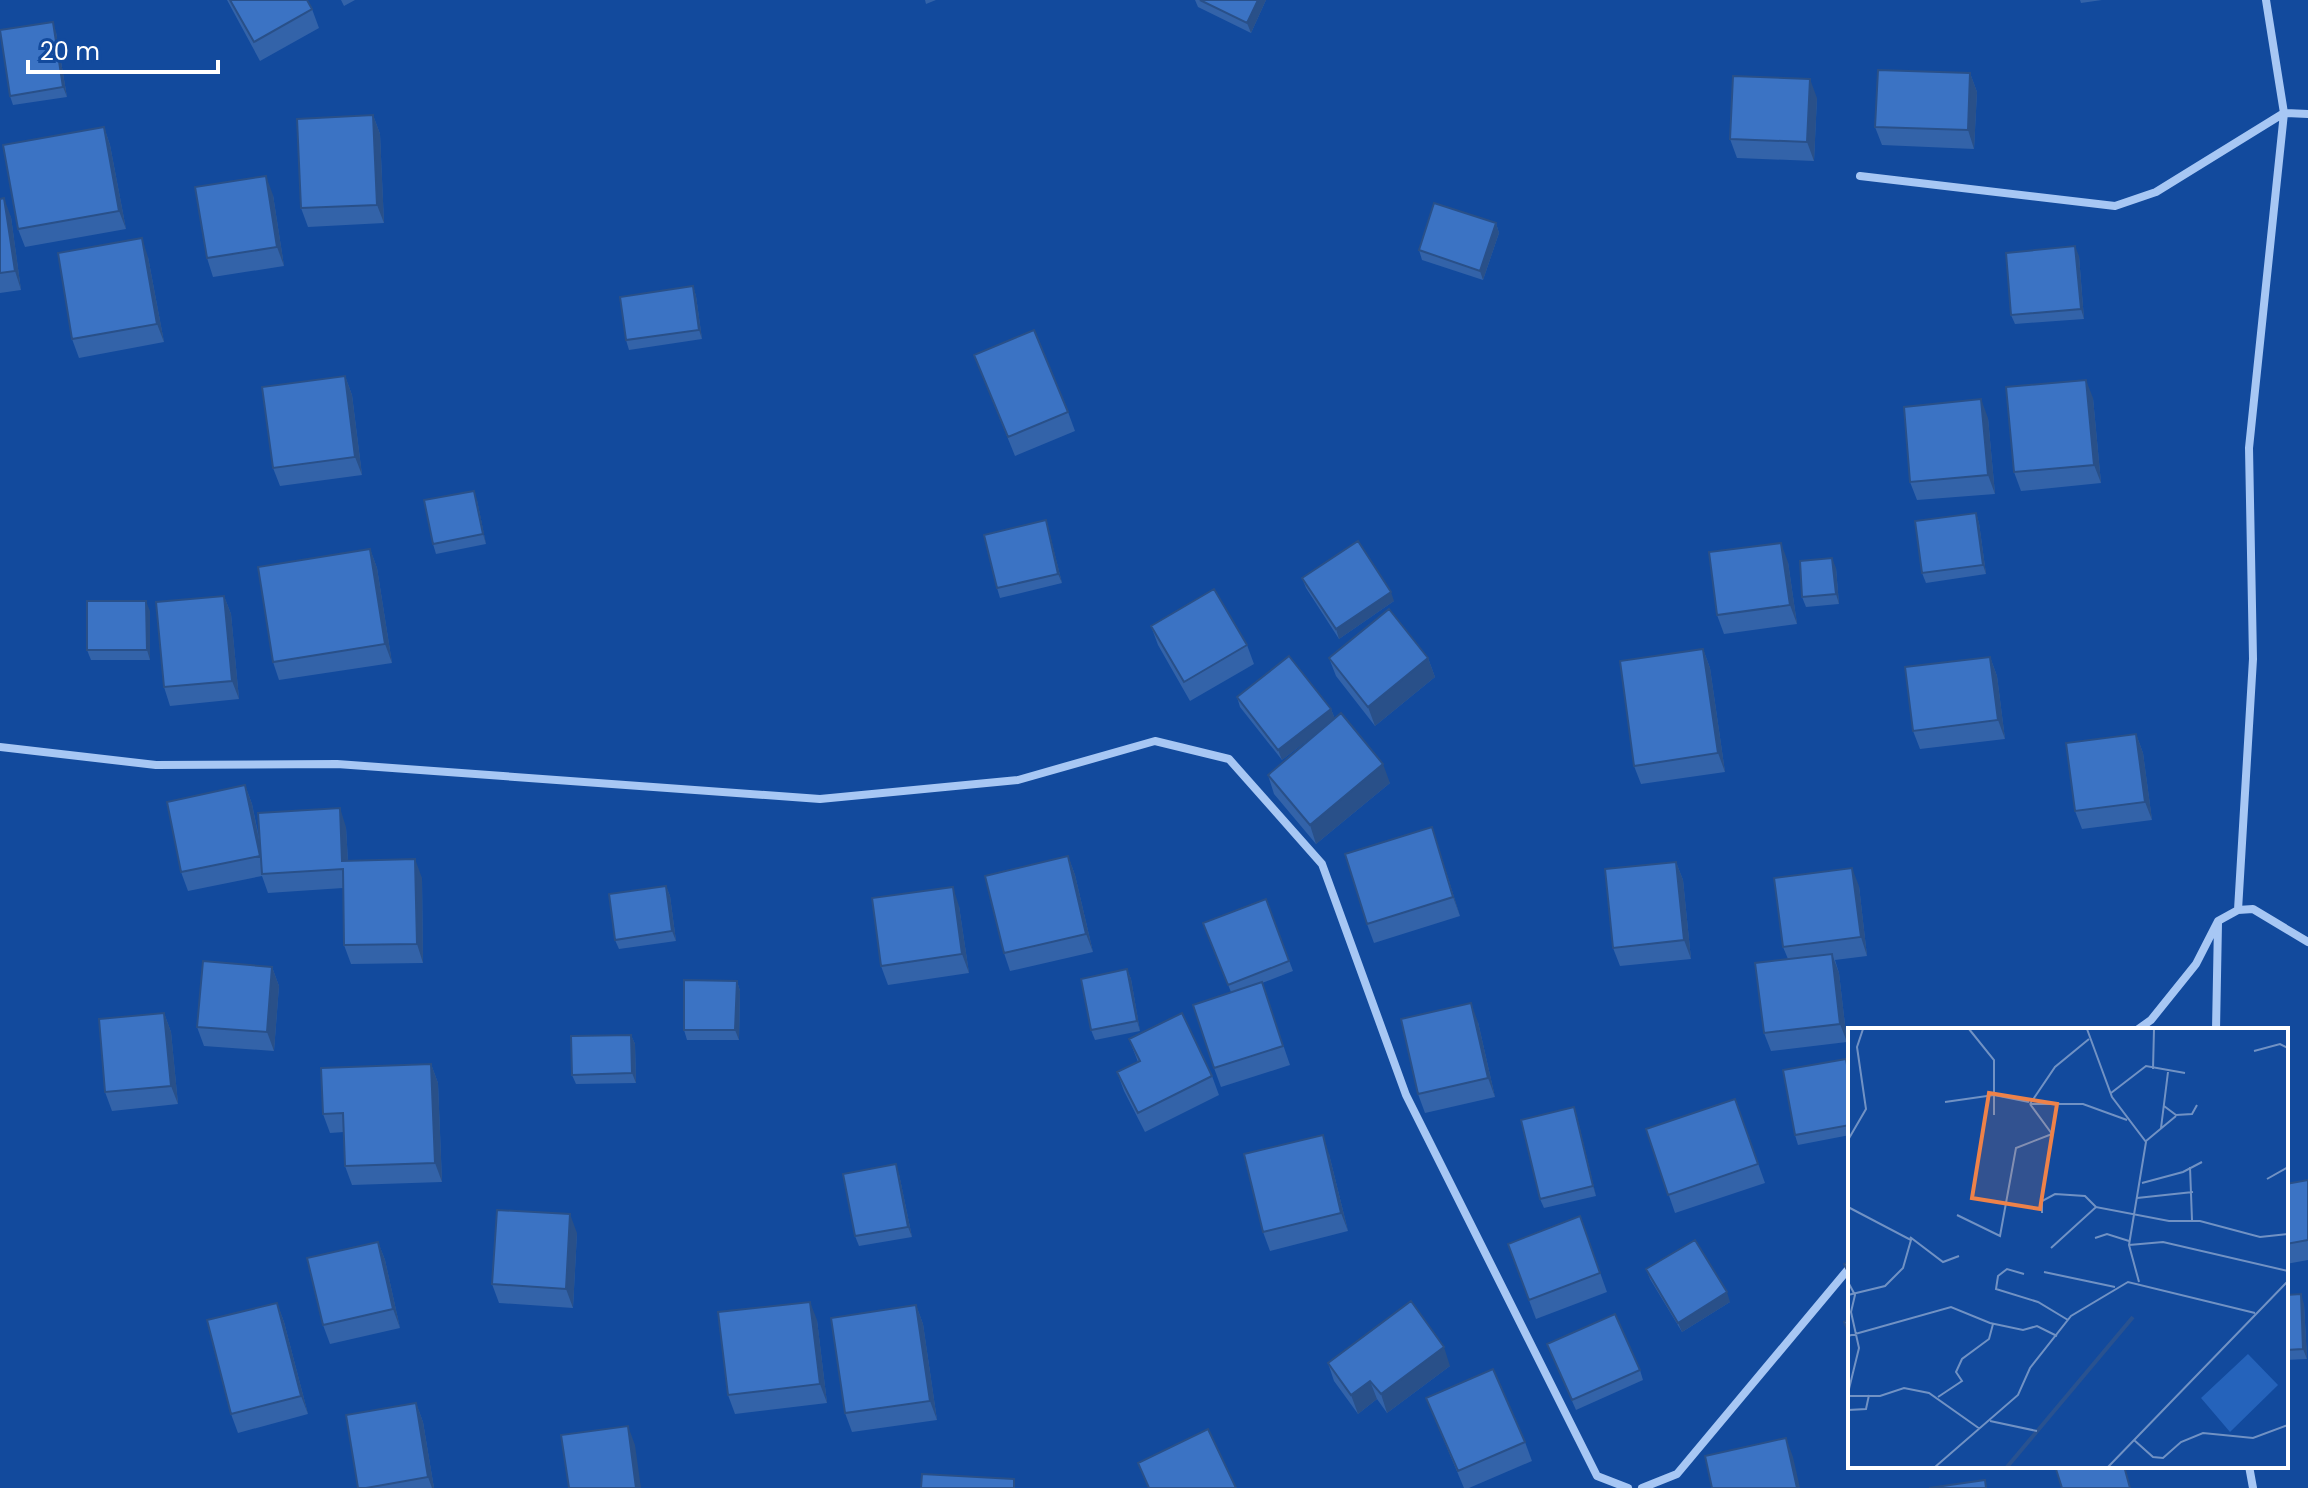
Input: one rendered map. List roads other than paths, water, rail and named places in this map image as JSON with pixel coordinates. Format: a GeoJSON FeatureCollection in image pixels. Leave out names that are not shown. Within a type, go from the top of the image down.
{"type":"FeatureCollection","features":[{"type":"Feature","properties":{"kind":"street"},"geometry":{"type":"LineString","coordinates":[[2238,910],[2253,659],[2249,448],[2284,113],[2266,0]]}},
{"type":"Feature","properties":{"kind":"street"},"geometry":{"type":"LineString","coordinates":[[1860,176],[2115,206],[2156,192],[2284,113],[2308,114]]}},
{"type":"Feature","properties":{"kind":"street"},"geometry":{"type":"LineString","coordinates":[[0,747],[156,765],[337,764],[820,799],[1018,780],[1155,741],[1229,759],[1322,864],[1413,1109],[1597,1476],[1628,1488]]}},
{"type":"Feature","properties":{"kind":"street"},"geometry":{"type":"LineString","coordinates":[[2140,1028],[2151,1020],[2196,964],[2218,921],[2238,910],[2253,909],[2308,942]]}},
{"type":"Feature","properties":{"kind":"street"},"geometry":{"type":"LineString","coordinates":[[2216,1028],[2218,921]]}},
{"type":"Feature","properties":{"kind":"street"},"geometry":{"type":"LineString","coordinates":[[1642,1488],[1677,1474],[1848,1269]]}},
{"type":"Feature","properties":{"kind":"street"},"geometry":{"type":"LineString","coordinates":[[2249,1468],[2253,1488]]}}]}
